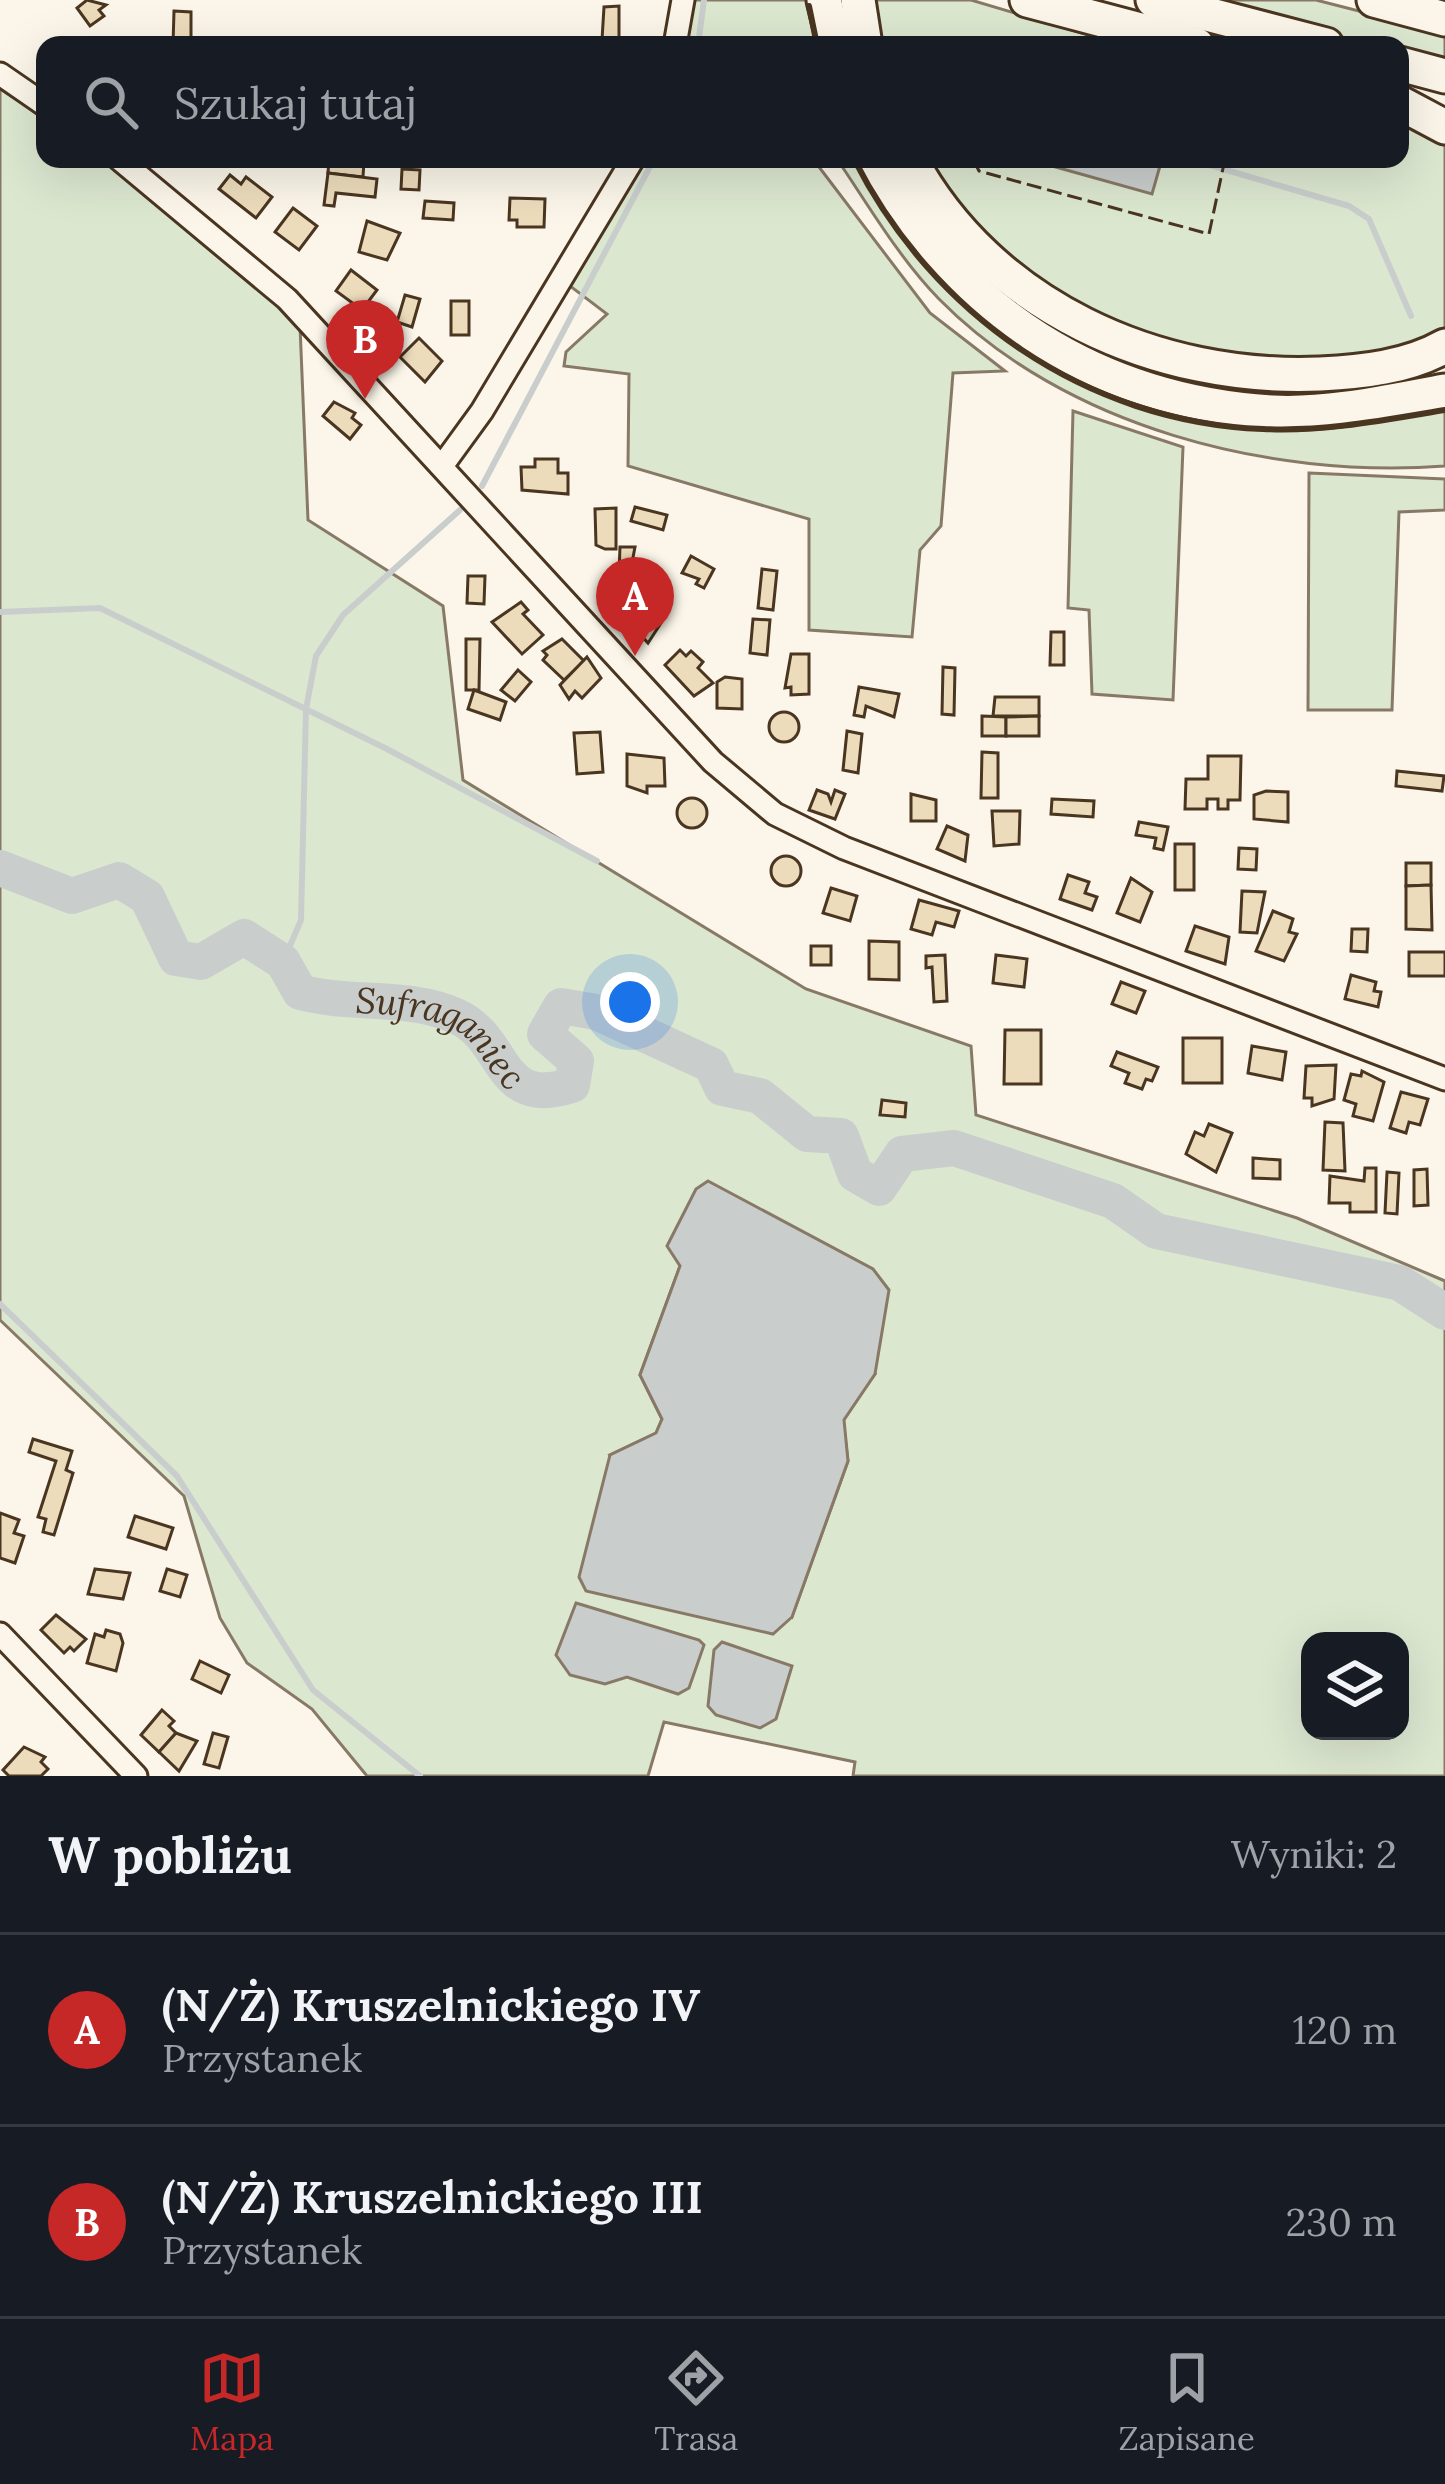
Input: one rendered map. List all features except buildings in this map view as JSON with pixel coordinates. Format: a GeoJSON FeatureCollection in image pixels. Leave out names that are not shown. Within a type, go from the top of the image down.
{"type":"FeatureCollection","features":[{"type":"Feature","properties":{"kind":"highway"},"geometry":{"type":"LineString","coordinates":[[824,0],[833,36]]}},
{"type":"Feature","properties":{"kind":"highway"},"geometry":{"type":"LineString","coordinates":[[858,0],[864,36]]}},
{"type":"Feature","properties":{"kind":"highway"},"geometry":{"type":"LineString","coordinates":[[1027,0],[1163,36]]}},
{"type":"Feature","properties":{"kind":"highway"},"geometry":{"type":"LineString","coordinates":[[1153,0],[1291,36]]}},
{"type":"Feature","properties":{"kind":"highway"},"geometry":{"type":"LineString","coordinates":[[1374,0],[1445,19]]}},
{"type":"Feature","properties":{"kind":"highway"},"geometry":{"type":"LineString","coordinates":[[1409,66],[1445,76]]}},
{"type":"Feature","properties":{"kind":"highway"},"geometry":{"type":"LineString","coordinates":[[1409,103],[1445,110]]}},
{"type":"Feature","properties":{"kind":"highway"},"geometry":{"type":"LineString","coordinates":[[1409,106],[1445,127]]}},
{"type":"Feature","properties":{"kind":"highway"},"geometry":{"type":"LineString","coordinates":[[880,168],[912,220],[956,276],[1026,333],[1124,385],[1204,404],[1276,412],[1445,391]]}},
{"type":"Feature","properties":{"kind":"highway"},"geometry":{"type":"LineString","coordinates":[[916,168],[946,214],[1027,290],[1076,322],[1167,359],[1228,372],[1350,372],[1412,360],[1445,346]]}},
{"type":"Feature","properties":{"kind":"street"},"geometry":{"type":"LineString","coordinates":[[677,36],[683,0]]}},
{"type":"Feature","properties":{"kind":"street"},"geometry":{"type":"LineString","coordinates":[[0,74],[36,99]]}},
{"type":"Feature","properties":{"kind":"street"},"geometry":{"type":"LineString","coordinates":[[130,168],[287,298],[713,762],[775,814],[844,848],[1445,1079]]}},
{"type":"Feature","properties":{"kind":"street"},"geometry":{"type":"LineString","coordinates":[[442,466],[471,428],[628,168]]}},
{"type":"Feature","properties":{"kind":"street"},"geometry":{"type":"LineString","coordinates":[[0,1634],[136,1776]]}},
{"type":"Feature","properties":{"kind":"green space"},"geometry":{"type":"Polygon","coordinates":[[[693,0],[807,0],[815,36],[686,36],[693,0]]]}},
{"type":"Feature","properties":{"kind":"green space"},"geometry":{"type":"Polygon","coordinates":[[[875,0],[971,0],[1092,36],[879,36],[875,0]]]}},
{"type":"Feature","properties":{"kind":"green space"},"geometry":{"type":"Polygon","coordinates":[[[1201,0],[1316,0],[1445,33],[1445,64],[1409,54],[1409,36],[1338,36],[1201,0]]]}},
{"type":"Feature","properties":{"kind":"green space"},"geometry":{"type":"Polygon","coordinates":[[[0,87],[36,113],[36,168],[115,168],[244,271],[300,326],[308,520],[443,606],[463,780],[806,989],[971,1046],[976,1115],[1297,1218],[1445,1281],[1445,1776],[853,1776],[855,1762],[664,1722],[648,1776],[367,1776],[312,1709],[247,1663],[220,1618],[184,1496],[0,1320],[0,87]],[[680,1266],[640,1375],[662,1419],[656,1433],[610,1455],[792,1617],[848,1461],[843,1420],[875,1374],[680,1266]]]}},
{"type":"Feature","properties":{"kind":"green space"},"geometry":{"type":"Polygon","coordinates":[[[1409,122],[1445,139],[1445,332],[1421,345],[1335,363],[1191,355],[1046,290],[970,221],[932,168],[1409,168],[1409,122]]]}},
{"type":"Feature","properties":{"kind":"green space"},"geometry":{"type":"Polygon","coordinates":[[[637,168],[820,168],[930,313],[1005,371],[953,373],[941,526],[920,550],[912,637],[809,630],[809,519],[628,466],[629,374],[564,366],[566,352],[607,314],[566,283],[637,168]]]}},
{"type":"Feature","properties":{"kind":"green space"},"geometry":{"type":"Polygon","coordinates":[[[843,168],[859,168],[888,215],[973,311],[1023,350],[1077,382],[1135,406],[1197,422],[1263,429],[1332,426],[1445,408],[1445,466],[1378,468],[1241,453],[1108,412],[1046,381],[990,343],[939,299],[843,168]]]}},
{"type":"Feature","properties":{"kind":"green space"},"geometry":{"type":"Polygon","coordinates":[[[1073,411],[1183,447],[1173,700],[1092,694],[1089,610],[1068,608],[1073,411]]]}},
{"type":"Feature","properties":{"kind":"green space"},"geometry":{"type":"Polygon","coordinates":[[[1309,473],[1445,479],[1445,510],[1399,512],[1392,710],[1308,710],[1309,473]]]}},
{"type":"Feature","properties":{"kind":"shaded area"},"geometry":{"type":"Polygon","coordinates":[[[1059,168],[1159,168],[1152,194],[1059,168]]]}},
{"type":"Feature","properties":{"kind":"shaded area"},"geometry":{"type":"Polygon","coordinates":[[[708,1181],[873,1269],[889,1290],[875,1374],[844,1420],[848,1461],[792,1617],[773,1634],[586,1591],[579,1577],[610,1455],[656,1433],[662,1419],[640,1375],[680,1266],[667,1246],[696,1189],[708,1181]]]}},
{"type":"Feature","properties":{"kind":"shaded area"},"geometry":{"type":"Polygon","coordinates":[[[576,1603],[699,1640],[704,1645],[689,1688],[678,1694],[627,1677],[605,1684],[570,1675],[556,1655],[576,1603]]]}},
{"type":"Feature","properties":{"kind":"shaded area"},"geometry":{"type":"Polygon","coordinates":[[[722,1642],[792,1666],[776,1719],[760,1728],[716,1715],[708,1706],[714,1650],[722,1642]]]}},
{"type":"Feature","properties":{"kind":"waterway"},"geometry":{"type":"LineString","coordinates":[[699,36],[704,0]]}},
{"type":"Feature","properties":{"kind":"waterway"},"geometry":{"type":"LineString","coordinates":[[482,486],[649,168]]}},
{"type":"Feature","properties":{"kind":"waterway"},"geometry":{"type":"LineString","coordinates":[[1220,168],[1349,206],[1369,219],[1411,316]]}},
{"type":"Feature","properties":{"kind":"waterway"},"geometry":{"type":"LineString","coordinates":[[283,962],[301,920],[306,709],[316,656],[343,615],[460,510]]}},
{"type":"Feature","properties":{"kind":"waterway"},"geometry":{"type":"LineString","coordinates":[[0,612],[100,608],[387,749],[597,861]]}},
{"type":"Feature","properties":{"kind":"waterway","name":"Sufraganiec"},"geometry":{"type":"LineString","coordinates":[[0,868],[72,896],[119,880],[147,897],[176,958],[201,962],[244,937],[283,962],[300,992],[418,1005],[456,1016],[473,1027],[516,1080],[529,1088],[572,1085],[576,1061],[545,1034],[561,1006],[596,1012],[711,1065],[722,1088],[760,1096],[807,1134],[841,1136],[855,1174],[879,1188],[902,1154],[954,1148],[1113,1201],[1156,1231],[1400,1283],[1445,1312]]}},
{"type":"Feature","properties":{"kind":"waterway"},"geometry":{"type":"LineString","coordinates":[[0,1304],[177,1476],[313,1690],[420,1776]]}},
{"type":"Feature","properties":{"kind":"fence"},"geometry":{"type":"LineString","coordinates":[[978,168],[1209,234],[1223,168]]}},
{"type":"Feature","properties":{"kind":"wall"},"geometry":{"type":"LineString","coordinates":[[809,6],[815,36]]}},
{"type":"Feature","properties":{"kind":"wall"},"geometry":{"type":"LineString","coordinates":[[859,168],[926,266],[971,311],[1022,350],[1077,382],[1136,406],[1198,422],[1263,429],[1332,427],[1445,410]]}},
{"type":"Feature","properties":{"kind":"place","name":"(N/Ż) Kruszelnickiego III"},"geometry":{"type":"Point","coordinates":[365,399]}},
{"type":"Feature","properties":{"kind":"place","name":"(N/Ż) Kruszelnickiego IV"},"geometry":{"type":"Point","coordinates":[635,656]}}]}
